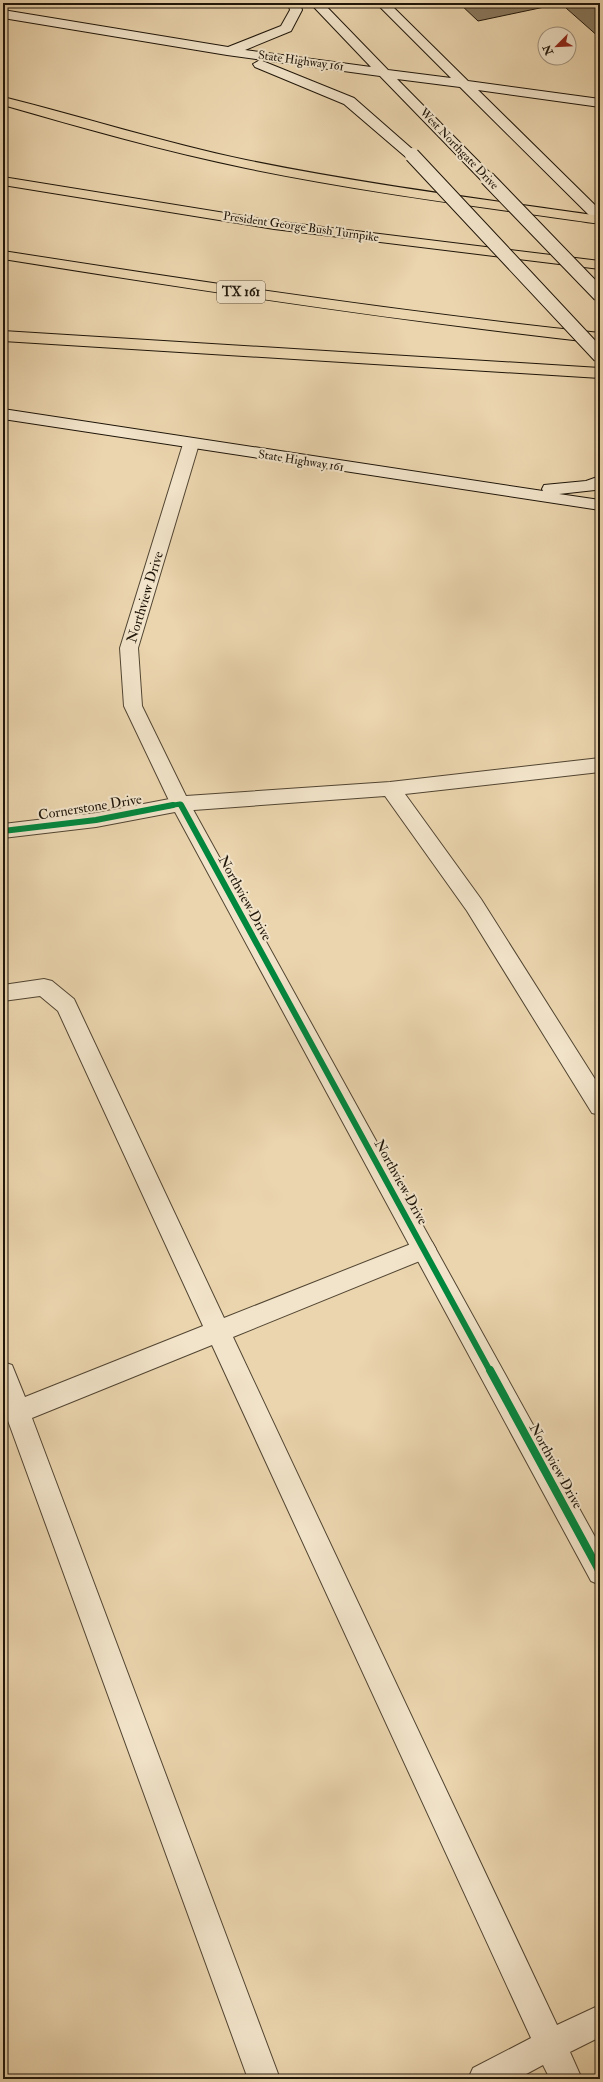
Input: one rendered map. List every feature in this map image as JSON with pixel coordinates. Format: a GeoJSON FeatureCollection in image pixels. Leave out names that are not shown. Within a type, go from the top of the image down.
{"type":"FeatureCollection","features":[{"type":"Feature","properties":{"kind":"highway"},"geometry":{"type":"LineString","coordinates":[[3,101],[126,136],[246,164],[399,192],[600,219]]}},
{"type":"Feature","properties":{"kind":"highway","name":"President George Bush Turnpike"},"geometry":{"type":"LineString","coordinates":[[3,182],[274,225],[600,265]]}},
{"type":"Feature","properties":{"kind":"highway","name":"TX 161"},"geometry":{"type":"LineString","coordinates":[[3,255],[205,286],[479,325],[600,338]]}},
{"type":"Feature","properties":{"kind":"highway"},"geometry":{"type":"LineString","coordinates":[[3,336],[600,373]]}},
{"type":"Feature","properties":{"kind":"main road"},"geometry":{"type":"LineString","coordinates":[[227,51],[260,40],[286,28],[296,10],[294,3]]}},
{"type":"Feature","properties":{"kind":"main road","name":"West Northgate Drive"},"geometry":{"type":"LineString","coordinates":[[316,3],[385,72],[600,295]]}},
{"type":"Feature","properties":{"kind":"main road"},"geometry":{"type":"LineString","coordinates":[[382,3],[600,219]]}},
{"type":"Feature","properties":{"kind":"main road","name":"State Highway 161"},"geometry":{"type":"LineString","coordinates":[[3,14],[227,51],[600,103]]}},
{"type":"Feature","properties":{"kind":"main road"},"geometry":{"type":"LineString","coordinates":[[227,51],[301,80],[349,101],[412,154],[600,356]]}},
{"type":"Feature","properties":{"kind":"main road","name":"State Highway 161"},"geometry":{"type":"LineString","coordinates":[[3,414],[191,444],[600,505]]}},
{"type":"Feature","properties":{"kind":"main road","name":"Northview Drive"},"geometry":{"type":"LineString","coordinates":[[191,444],[129,648],[133,706],[180,804],[600,1572]]}},
{"type":"Feature","properties":{"kind":"main road"},"geometry":{"type":"LineString","coordinates":[[507,492],[589,486],[600,481]]}},
{"type":"Feature","properties":{"kind":"main road","name":"Cornerstone Drive"},"geometry":{"type":"LineString","coordinates":[[3,832],[96,820],[180,804],[390,789],[600,765]]}},
{"type":"Feature","properties":{"kind":"main road"},"geometry":{"type":"LineString","coordinates":[[390,789],[474,905],[600,1106]]}},
{"type":"Feature","properties":{"kind":"main road"},"geometry":{"type":"LineString","coordinates":[[3,993],[44,987],[66,1005],[566,2079]]}},
{"type":"Feature","properties":{"kind":"main road"},"geometry":{"type":"LineString","coordinates":[[17,1412],[218,1330],[424,1249]]}},
{"type":"Feature","properties":{"kind":"main road"},"geometry":{"type":"LineString","coordinates":[[3,1373],[264,2079]]}},
{"type":"Feature","properties":{"kind":"main road"},"geometry":{"type":"LineString","coordinates":[[484,2079],[600,2020]]}},
{"type":"Feature","properties":{"kind":"building"},"geometry":{"type":"Polygon","coordinates":[[[459,3],[551,3],[554,5],[478,21],[459,3]]]}},
{"type":"Feature","properties":{"kind":"building"},"geometry":{"type":"Polygon","coordinates":[[[585,3],[600,3],[600,38],[566,8],[585,3]]]}},
{"type":"Feature","properties":{"kind":"cycle path"},"geometry":{"type":"LineString","coordinates":[[3,831],[96,820],[180,804],[600,1572]]}}]}
